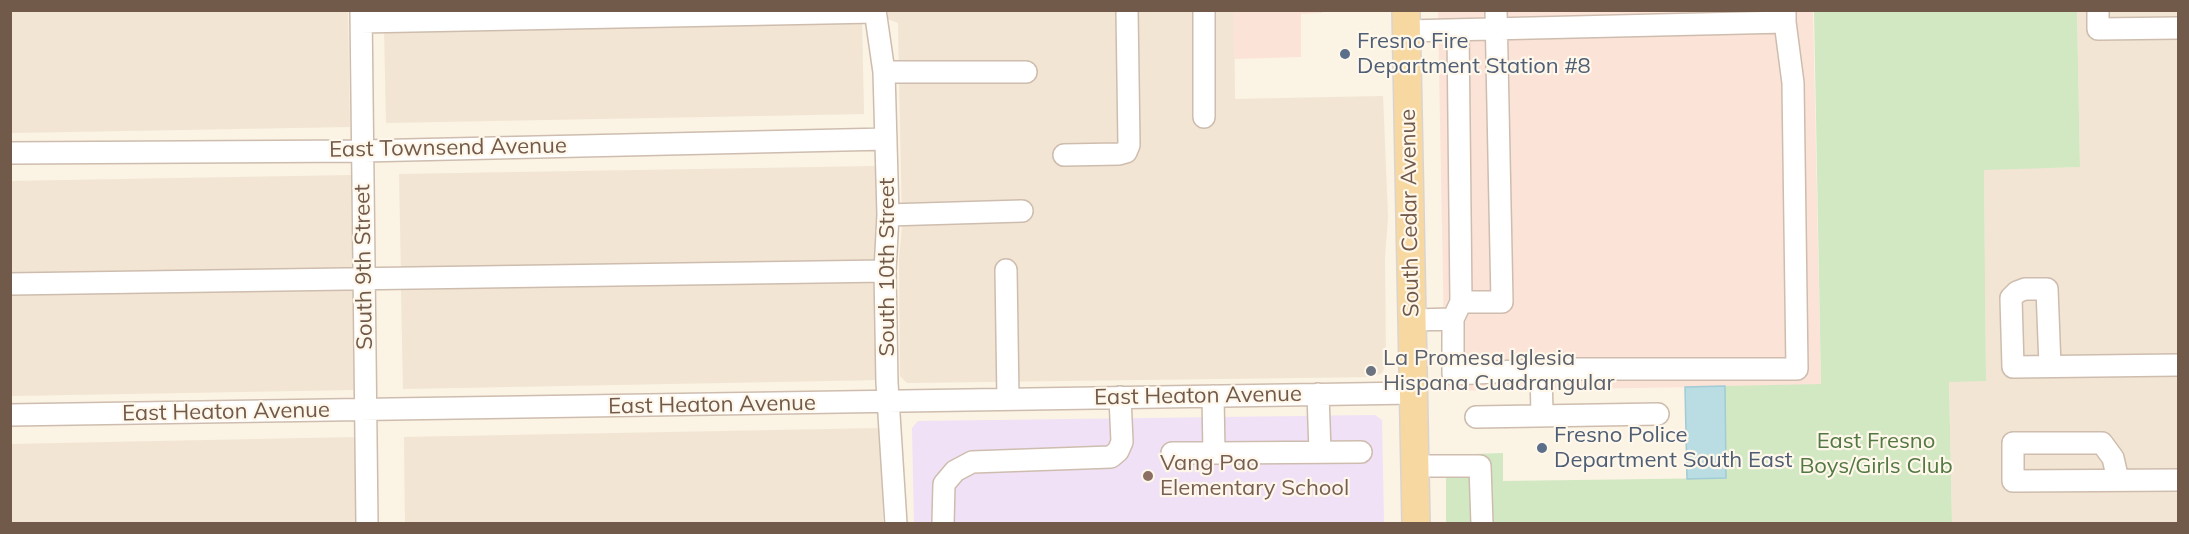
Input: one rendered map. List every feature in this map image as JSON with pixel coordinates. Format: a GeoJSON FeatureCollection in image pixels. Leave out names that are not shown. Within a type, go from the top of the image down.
{"type":"FeatureCollection","features":[{"type":"Feature","properties":{"kind":"main road","name":"South Cedar Avenue"},"geometry":{"type":"LineString","coordinates":[[1406,21],[1416,524]]}},
{"type":"Feature","properties":{"kind":"street"},"geometry":{"type":"LineString","coordinates":[[1064,155],[1119,154],[1126,152],[1129,145],[1126,10]]}},
{"type":"Feature","properties":{"kind":"street"},"geometry":{"type":"LineString","coordinates":[[1204,10],[1204,117]]}},
{"type":"Feature","properties":{"kind":"street"},"geometry":{"type":"LineString","coordinates":[[2098,10],[2098,29],[2178,28]]}},
{"type":"Feature","properties":{"kind":"street"},"geometry":{"type":"LineString","coordinates":[[361,16],[875,11]]}},
{"type":"Feature","properties":{"kind":"street","name":"South 10th Street"},"geometry":{"type":"LineString","coordinates":[[875,11],[884,72],[888,215],[885,271],[889,402],[897,524]]}},
{"type":"Feature","properties":{"kind":"street","name":"South 9th Street"},"geometry":{"type":"LineString","coordinates":[[361,16],[367,524]]}},
{"type":"Feature","properties":{"kind":"street"},"geometry":{"type":"LineString","coordinates":[[1406,21],[1458,30],[1496,19],[1785,16],[1794,83],[1797,369],[1541,369],[1453,374],[1457,311],[1458,30]]}},
{"type":"Feature","properties":{"kind":"street"},"geometry":{"type":"LineString","coordinates":[[1413,321],[1502,302],[1496,19]]}},
{"type":"Feature","properties":{"kind":"street"},"geometry":{"type":"LineString","coordinates":[[884,72],[1026,72]]}},
{"type":"Feature","properties":{"kind":"street","name":"East Townsend Avenue"},"geometry":{"type":"LineString","coordinates":[[10,153],[363,151],[886,139]]}},
{"type":"Feature","properties":{"kind":"street"},"geometry":{"type":"LineString","coordinates":[[888,215],[1022,211]]}},
{"type":"Feature","properties":{"kind":"street"},"geometry":{"type":"LineString","coordinates":[[1005,270],[1008,399]]}},
{"type":"Feature","properties":{"kind":"street"},"geometry":{"type":"LineString","coordinates":[[10,284],[885,271]]}},
{"type":"Feature","properties":{"kind":"street"},"geometry":{"type":"LineString","coordinates":[[2050,366],[2178,365]]}},
{"type":"Feature","properties":{"kind":"street"},"geometry":{"type":"LineString","coordinates":[[1541,369],[1542,415]]}},
{"type":"Feature","properties":{"kind":"street","name":"East Heaton Avenue"},"geometry":{"type":"LineString","coordinates":[[10,416],[1414,393]]}},
{"type":"Feature","properties":{"kind":"street"},"geometry":{"type":"LineString","coordinates":[[1318,394],[1320,452]]}},
{"type":"Feature","properties":{"kind":"street"},"geometry":{"type":"LineString","coordinates":[[1212,396],[1214,453]]}},
{"type":"Feature","properties":{"kind":"street"},"geometry":{"type":"LineString","coordinates":[[943,524],[944,484],[955,471],[972,462],[1111,457],[1118,451],[1122,442],[1120,397]]}},
{"type":"Feature","properties":{"kind":"street"},"geometry":{"type":"LineString","coordinates":[[1476,417],[1658,414]]}},
{"type":"Feature","properties":{"kind":"street"},"geometry":{"type":"LineString","coordinates":[[2118,480],[2113,459],[2102,443],[2013,443],[2013,481],[2178,480]]}},
{"type":"Feature","properties":{"kind":"street"},"geometry":{"type":"LineString","coordinates":[[1172,453],[1361,452]]}},
{"type":"Feature","properties":{"kind":"street"},"geometry":{"type":"LineString","coordinates":[[1415,466],[1480,466],[1482,524]]}},
{"type":"Feature","properties":{"kind":"shaded area"},"geometry":{"type":"Polygon","coordinates":[[[10,11],[348,11],[350,127],[11,133],[10,11]]]}},
{"type":"Feature","properties":{"kind":"shaded area"},"geometry":{"type":"Polygon","coordinates":[[[888,11],[1234,11],[1235,99],[1383,96],[1388,217],[1385,257],[1386,364],[1382,373],[1373,377],[907,383],[900,376],[899,258],[902,226],[898,23],[888,19],[888,11]]]}},
{"type":"Feature","properties":{"kind":"shaded area"},"geometry":{"type":"Polygon","coordinates":[[[1233,11],[1322,11],[1322,13],[1301,14],[1301,57],[1234,59],[1233,11]]]}},
{"type":"Feature","properties":{"kind":"shaded area"},"geometry":{"type":"Polygon","coordinates":[[[1438,11],[1813,11],[1821,385],[1445,391],[1438,11]]]}},
{"type":"Feature","properties":{"kind":"shaded area"},"geometry":{"type":"Polygon","coordinates":[[[2077,11],[2178,11],[2178,523],[1952,523],[1949,381],[1986,381],[1984,169],[2080,167],[2077,11]]]}},
{"type":"Feature","properties":{"kind":"shaded area"},"geometry":{"type":"Polygon","coordinates":[[[862,19],[864,114],[386,123],[384,28],[862,19]]]}},
{"type":"Feature","properties":{"kind":"shaded area"},"geometry":{"type":"Polygon","coordinates":[[[877,166],[879,265],[401,274],[399,174],[877,166]]]}},
{"type":"Feature","properties":{"kind":"shaded area"},"geometry":{"type":"Polygon","coordinates":[[[351,175],[355,390],[11,396],[10,181],[351,175]]]}},
{"type":"Feature","properties":{"kind":"shaded area"},"geometry":{"type":"Polygon","coordinates":[[[879,281],[881,380],[403,389],[401,290],[879,281]]]}},
{"type":"Feature","properties":{"kind":"shaded area","name":"Vang Pao Elementary School"},"geometry":{"type":"Polygon","coordinates":[[[1375,415],[1382,420],[1384,523],[914,523],[912,428],[918,421],[1375,415]]]}},
{"type":"Feature","properties":{"kind":"shaded area"},"geometry":{"type":"Polygon","coordinates":[[[882,428],[883,523],[405,523],[404,437],[882,428]]]}},
{"type":"Feature","properties":{"kind":"shaded area"},"geometry":{"type":"Polygon","coordinates":[[[356,437],[358,523],[11,523],[10,444],[356,437]]]}},
{"type":"Feature","properties":{"kind":"green space","name":"East Fresno Boys/Girls Club"},"geometry":{"type":"Polygon","coordinates":[[[1814,11],[2077,11],[2080,167],[1984,170],[1986,381],[1949,382],[1952,523],[1446,523],[1446,455],[1503,453],[1503,481],[1726,478],[1725,386],[1821,384],[1814,11]]]}},
{"type":"Feature","properties":{"kind":"water"},"geometry":{"type":"Polygon","coordinates":[[[1725,386],[1726,478],[1687,479],[1685,387],[1725,386]]]}},
{"type":"Feature","properties":{"kind":"place","name":"Fresno Fire Department Station #8"},"geometry":{"type":"Point","coordinates":[1345,54]}},
{"type":"Feature","properties":{"kind":"place","name":"La Promesa Iglesia Hispana Cuadrangular"},"geometry":{"type":"Point","coordinates":[1371,371]}},
{"type":"Feature","properties":{"kind":"place","name":"Fresno Police Department South East"},"geometry":{"type":"Point","coordinates":[1542,448]}},
{"type":"Feature","properties":{"kind":"place","name":"Vang Pao Elementary School"},"geometry":{"type":"Point","coordinates":[1148,476]}}]}
